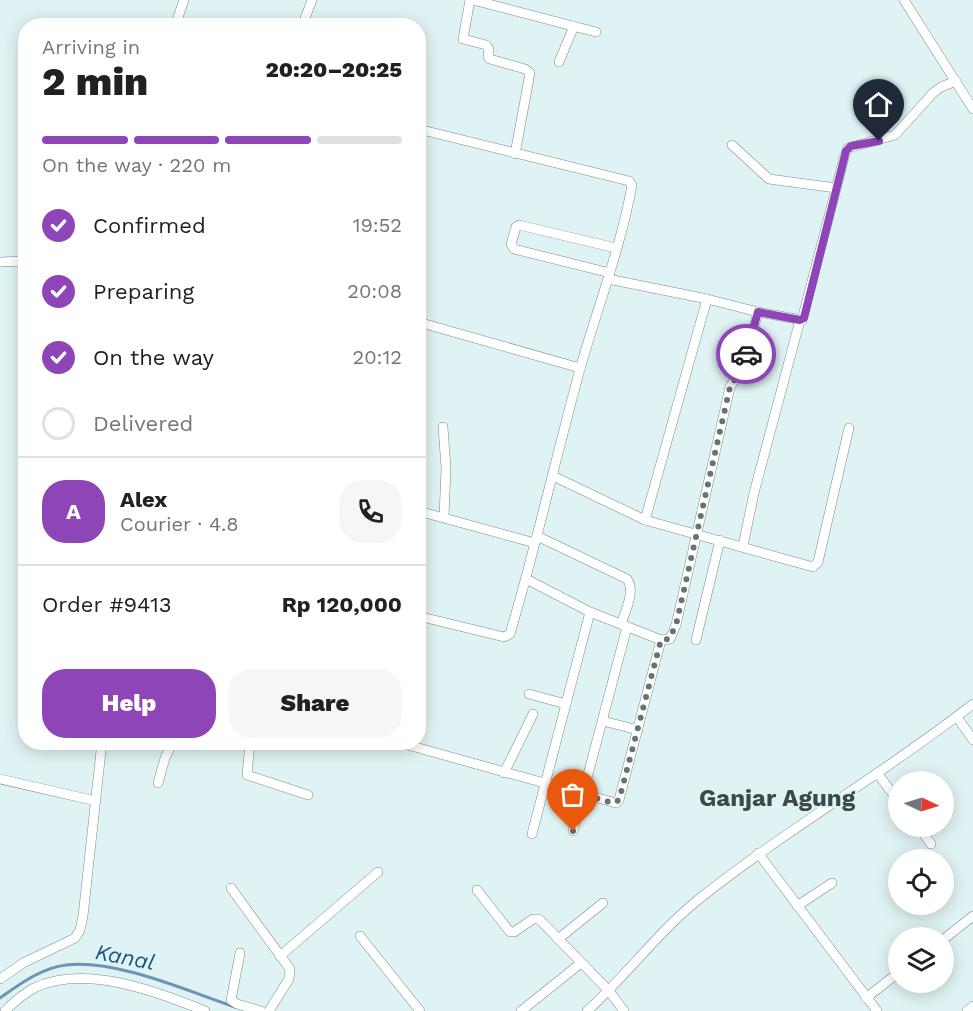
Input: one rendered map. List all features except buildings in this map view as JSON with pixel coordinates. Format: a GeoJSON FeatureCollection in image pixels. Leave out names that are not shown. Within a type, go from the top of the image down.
{"type":"FeatureCollection","features":[{"type":"Feature","properties":{"kind":"street"},"geometry":{"type":"LineString","coordinates":[[178,18],[184,0]]}},
{"type":"Feature","properties":{"kind":"street"},"geometry":{"type":"LineString","coordinates":[[305,18],[312,0]]}},
{"type":"Feature","properties":{"kind":"street"},"geometry":{"type":"LineString","coordinates":[[514,154],[530,73],[525,69],[490,59],[486,45],[463,39],[472,0],[596,32]]}},
{"type":"Feature","properties":{"kind":"street"},"geometry":{"type":"LineString","coordinates":[[904,0],[973,109]]}},
{"type":"Feature","properties":{"kind":"street"},"geometry":{"type":"LineString","coordinates":[[559,62],[574,26]]}},
{"type":"Feature","properties":{"kind":"street"},"geometry":{"type":"LineString","coordinates":[[742,546],[800,320],[804,318],[848,148],[895,135],[933,93],[954,79]]}},
{"type":"Feature","properties":{"kind":"street"},"geometry":{"type":"LineString","coordinates":[[426,131],[632,183],[609,276],[580,368],[510,634],[506,637],[426,618]]}},
{"type":"Feature","properties":{"kind":"street"},"geometry":{"type":"LineString","coordinates":[[732,145],[769,179],[836,188]]}},
{"type":"Feature","properties":{"kind":"street"},"geometry":{"type":"LineString","coordinates":[[616,248],[519,225],[516,227],[511,244],[514,249],[609,276],[800,320]]}},
{"type":"Feature","properties":{"kind":"street"},"geometry":{"type":"LineString","coordinates":[[0,261],[18,261]]}},
{"type":"Feature","properties":{"kind":"street"},"geometry":{"type":"LineString","coordinates":[[645,520],[707,299]]}},
{"type":"Feature","properties":{"kind":"street"},"geometry":{"type":"LineString","coordinates":[[526,579],[590,612],[661,640],[669,639],[676,625],[730,387],[743,367],[758,312]]}},
{"type":"Feature","properties":{"kind":"street"},"geometry":{"type":"LineString","coordinates":[[426,324],[580,368]]}},
{"type":"Feature","properties":{"kind":"street"},"geometry":{"type":"LineString","coordinates":[[443,427],[446,468],[444,517]]}},
{"type":"Feature","properties":{"kind":"street"},"geometry":{"type":"LineString","coordinates":[[553,476],[645,520],[810,567],[817,565],[849,428]]}},
{"type":"Feature","properties":{"kind":"street"},"geometry":{"type":"LineString","coordinates":[[426,513],[536,540],[627,579],[631,583],[603,721],[573,831]]}},
{"type":"Feature","properties":{"kind":"street"},"geometry":{"type":"LineString","coordinates":[[696,640],[720,540]]}},
{"type":"Feature","properties":{"kind":"street"},"geometry":{"type":"LineString","coordinates":[[532,834],[590,612]]}},
{"type":"Feature","properties":{"kind":"street"},"geometry":{"type":"LineString","coordinates":[[426,750],[613,803],[618,802],[661,640]]}},
{"type":"Feature","properties":{"kind":"street"},"geometry":{"type":"LineString","coordinates":[[528,694],[566,704]]}},
{"type":"Feature","properties":{"kind":"street"},"geometry":{"type":"LineString","coordinates":[[587,1011],[689,908],[758,853],[878,774],[973,704]]}},
{"type":"Feature","properties":{"kind":"street"},"geometry":{"type":"LineString","coordinates":[[504,773],[533,714]]}},
{"type":"Feature","properties":{"kind":"street"},"geometry":{"type":"LineString","coordinates":[[957,717],[973,740]]}},
{"type":"Feature","properties":{"kind":"street"},"geometry":{"type":"LineString","coordinates":[[603,721],[638,730]]}},
{"type":"Feature","properties":{"kind":"street"},"geometry":{"type":"LineString","coordinates":[[0,979],[23,963],[68,943],[80,930],[101,750]]}},
{"type":"Feature","properties":{"kind":"street"},"geometry":{"type":"LineString","coordinates":[[158,783],[169,750]]}},
{"type":"Feature","properties":{"kind":"street"},"geometry":{"type":"LineString","coordinates":[[250,750],[248,776],[308,795]]}},
{"type":"Feature","properties":{"kind":"street"},"geometry":{"type":"LineString","coordinates":[[878,774],[888,788]]}},
{"type":"Feature","properties":{"kind":"street"},"geometry":{"type":"LineString","coordinates":[[0,779],[96,801]]}},
{"type":"Feature","properties":{"kind":"street"},"geometry":{"type":"LineString","coordinates":[[926,837],[931,844]]}},
{"type":"Feature","properties":{"kind":"street"},"geometry":{"type":"LineString","coordinates":[[758,853],[876,1011]]}},
{"type":"Feature","properties":{"kind":"street"},"geometry":{"type":"LineString","coordinates":[[280,956],[378,872]]}},
{"type":"Feature","properties":{"kind":"street"},"geometry":{"type":"LineString","coordinates":[[797,906],[832,883]]}},
{"type":"Feature","properties":{"kind":"street"},"geometry":{"type":"LineString","coordinates":[[231,888],[290,969],[290,975],[270,1011]]}},
{"type":"Feature","properties":{"kind":"street"},"geometry":{"type":"LineString","coordinates":[[477,890],[509,931],[514,932],[537,918],[609,991],[624,1011]]}},
{"type":"Feature","properties":{"kind":"street"},"geometry":{"type":"LineString","coordinates":[[558,939],[603,903]]}},
{"type":"Feature","properties":{"kind":"street"},"geometry":{"type":"LineString","coordinates":[[954,931],[973,916]]}},
{"type":"Feature","properties":{"kind":"street"},"geometry":{"type":"LineString","coordinates":[[360,936],[420,1011]]}},
{"type":"Feature","properties":{"kind":"street"},"geometry":{"type":"LineString","coordinates":[[240,953],[231,1000],[261,1011]]}},
{"type":"Feature","properties":{"kind":"street"},"geometry":{"type":"LineString","coordinates":[[521,1011],[581,963]]}},
{"type":"Feature","properties":{"kind":"street"},"geometry":{"type":"LineString","coordinates":[[5,1011],[18,998],[34,989],[57,981],[87,979],[152,992],[205,1011]]}},
{"type":"Feature","properties":{"kind":"street"},"geometry":{"type":"LineString","coordinates":[[866,998],[888,981]]}},
{"type":"Feature","properties":{"kind":"street"},"geometry":{"type":"LineString","coordinates":[[966,1011],[973,1006]]}},
{"type":"Feature","properties":{"kind":"waterway","name":"Kanal"},"geometry":{"type":"LineString","coordinates":[[0,998],[31,977],[48,969],[86,964],[129,971],[235,1007]]}},
{"type":"Feature","properties":{"kind":"way so far"},"geometry":{"type":"LineString","coordinates":[[573,831],[582,794],[613,803],[619,800],[661,640],[669,639],[676,625],[730,387],[743,367],[746,354]]}},
{"type":"Feature","properties":{"kind":"district","name":"Ganjar Agung"},"geometry":{"type":"Point","coordinates":[777,798]}},
{"type":"Feature","properties":{"kind":"route"},"geometry":{"type":"LineString","coordinates":[[746,354],[758,312],[800,320],[804,318],[843,158],[851,146],[879,141]]}}]}
